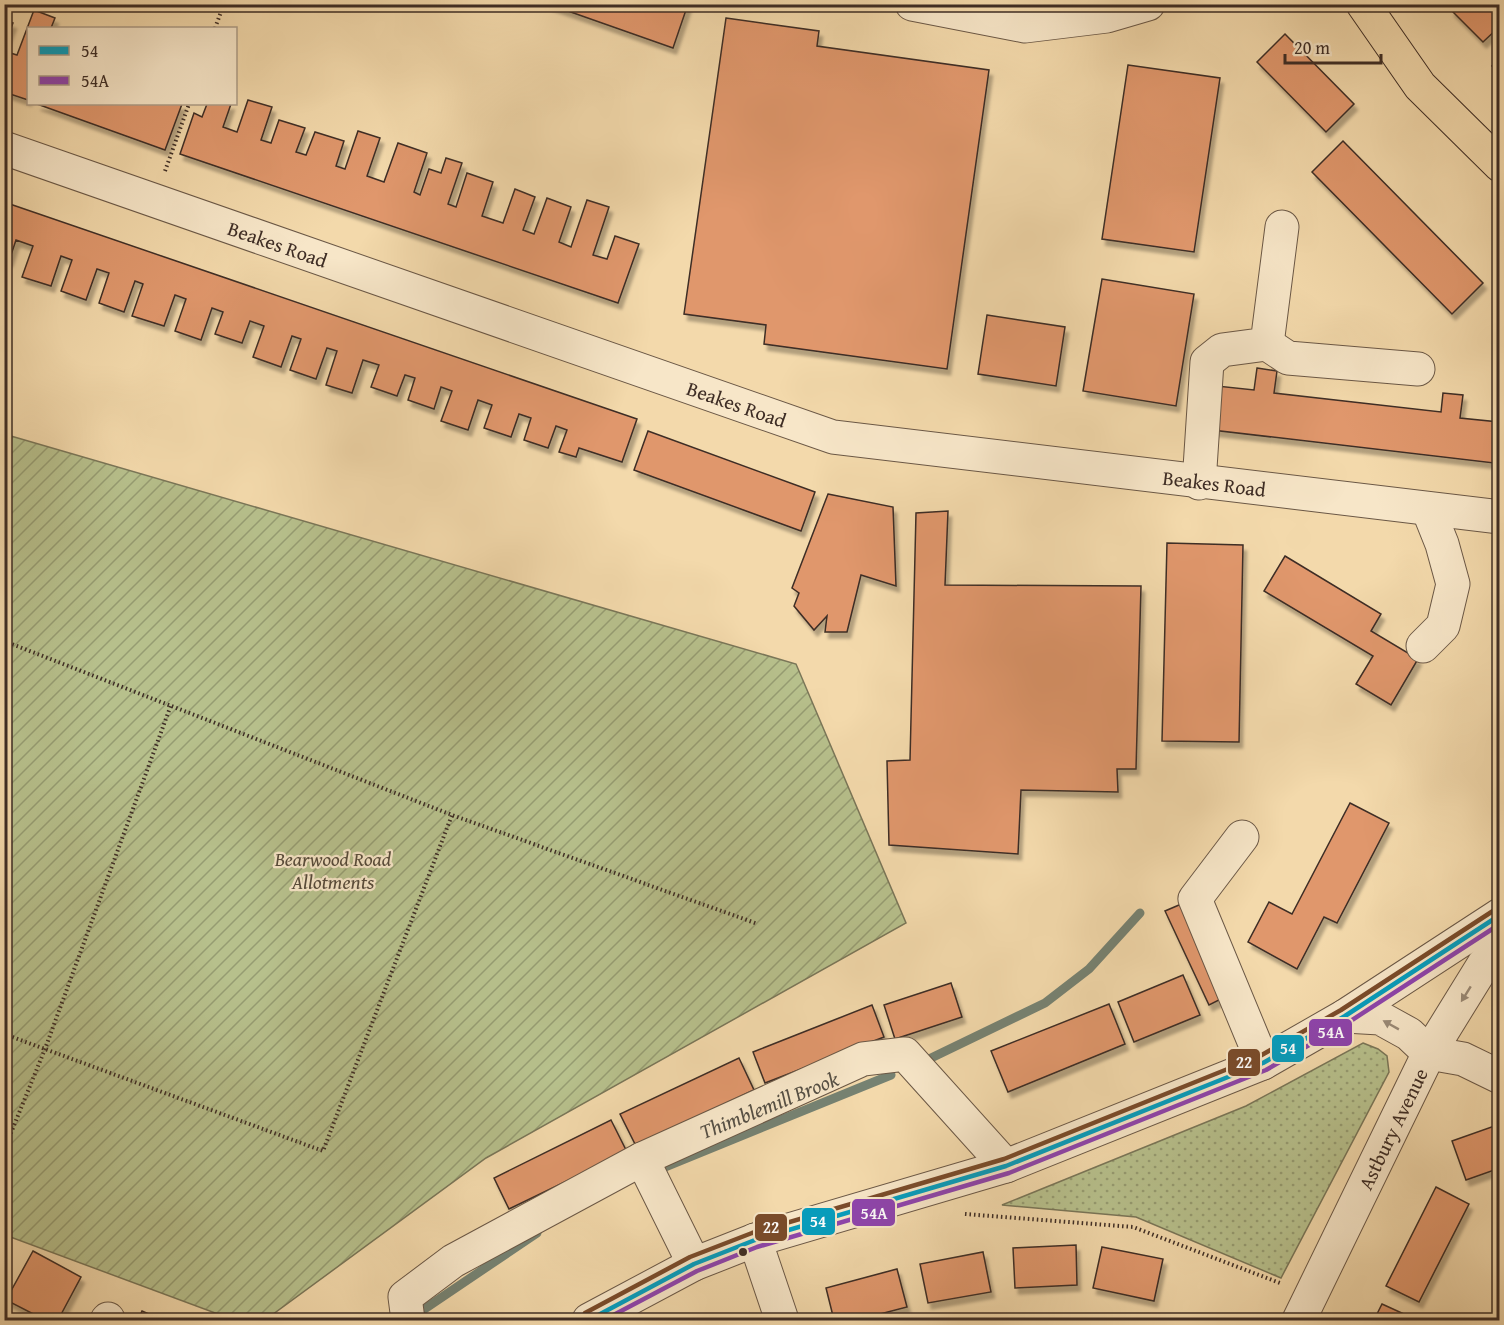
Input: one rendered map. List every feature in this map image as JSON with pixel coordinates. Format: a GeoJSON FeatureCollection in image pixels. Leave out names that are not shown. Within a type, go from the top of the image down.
{"type":"FeatureCollection","features":[{"type":"Feature","properties":{"kind":"main road"},"geometry":{"type":"LineString","coordinates":[[1363,4],[1420,86],[1500,165]]}},
{"type":"Feature","properties":{"kind":"street"},"geometry":{"type":"LineString","coordinates":[[912,4],[1025,26],[1107,16],[1148,4]]}},
{"type":"Feature","properties":{"kind":"street","name":"Beakes Road"},"geometry":{"type":"LineString","coordinates":[[4,148],[832,437],[1500,518]]}},
{"type":"Feature","properties":{"kind":"street"},"geometry":{"type":"LineString","coordinates":[[1267,344],[1282,227]]}},
{"type":"Feature","properties":{"kind":"street"},"geometry":{"type":"LineString","coordinates":[[1198,483],[1207,362],[1222,350],[1267,344],[1288,358],[1418,369]]}},
{"type":"Feature","properties":{"kind":"street"},"geometry":{"type":"LineString","coordinates":[[1423,646],[1443,626],[1453,584],[1442,544],[1428,509]]}},
{"type":"Feature","properties":{"kind":"street"},"geometry":{"type":"LineString","coordinates":[[1242,837],[1196,899],[1263,1063]]}},
{"type":"Feature","properties":{"kind":"street"},"geometry":{"type":"LineString","coordinates":[[589,1320],[694,1264],[755,1240],[1006,1166],[1263,1063],[1345,1016],[1500,915]]}},
{"type":"Feature","properties":{"kind":"street","name":"Astbury Avenue"},"geometry":{"type":"LineString","coordinates":[[1299,1320],[1429,1053],[1484,964],[1500,946]]}},
{"type":"Feature","properties":{"kind":"street"},"geometry":{"type":"LineString","coordinates":[[1345,1016],[1380,1018],[1409,1034],[1429,1053],[1463,1059],[1500,1077]]}},
{"type":"Feature","properties":{"kind":"street"},"geometry":{"type":"LineString","coordinates":[[408,1320],[405,1297],[453,1261],[642,1159],[863,1059],[905,1054],[1006,1166]]}},
{"type":"Feature","properties":{"kind":"street"},"geometry":{"type":"LineString","coordinates":[[642,1159],[694,1264]]}},
{"type":"Feature","properties":{"kind":"street"},"geometry":{"type":"LineString","coordinates":[[755,1240],[782,1320]]}},
{"type":"Feature","properties":{"kind":"path"},"geometry":{"type":"LineString","coordinates":[[216,27],[224,4]]}},
{"type":"Feature","properties":{"kind":"path"},"geometry":{"type":"LineString","coordinates":[[155,200],[189,105]]}},
{"type":"Feature","properties":{"kind":"path"},"geometry":{"type":"LineString","coordinates":[[4,641],[452,815],[758,924]]}},
{"type":"Feature","properties":{"kind":"path"},"geometry":{"type":"LineString","coordinates":[[4,1150],[45,1049],[171,705]]}},
{"type":"Feature","properties":{"kind":"path"},"geometry":{"type":"LineString","coordinates":[[4,1034],[323,1151],[452,815]]}},
{"type":"Feature","properties":{"kind":"path"},"geometry":{"type":"LineString","coordinates":[[941,1185],[952,1213],[1133,1227],[1281,1284]]}},
{"type":"Feature","properties":{"kind":"green space","name":"Bearwood Road Allotments"},"geometry":{"type":"Polygon","coordinates":[[[4,434],[796,664],[906,923],[486,1158],[265,1320],[234,1320],[5,1235],[4,434]]]}},
{"type":"Feature","properties":{"kind":"green space"},"geometry":{"type":"Polygon","coordinates":[[[1363,1043],[1378,1049],[1387,1056],[1389,1072],[1281,1278],[1136,1217],[1002,1205],[1246,1106],[1363,1043]]]}},
{"type":"Feature","properties":{"kind":"building"},"geometry":{"type":"Polygon","coordinates":[[[548,4],[688,4],[673,48],[548,4]]]}},
{"type":"Feature","properties":{"kind":"building"},"geometry":{"type":"Polygon","coordinates":[[[1456,4],[1500,4],[1500,26],[1483,42],[1451,10],[1456,4]]]}},
{"type":"Feature","properties":{"kind":"building"},"geometry":{"type":"Polygon","coordinates":[[[34,10],[55,18],[51,27],[28,27],[34,10]]]}},
{"type":"Feature","properties":{"kind":"building"},"geometry":{"type":"Polygon","coordinates":[[[726,18],[819,31],[817,46],[989,70],[947,369],[764,344],[766,325],[684,314],[726,18]]]}},
{"type":"Feature","properties":{"kind":"building"},"geometry":{"type":"Polygon","coordinates":[[[4,20],[13,23],[4,46],[4,20]]]}},
{"type":"Feature","properties":{"kind":"building"},"geometry":{"type":"Polygon","coordinates":[[[27,29],[27,100],[4,92],[4,51],[17,55],[27,29]]]}},
{"type":"Feature","properties":{"kind":"building"},"geometry":{"type":"Polygon","coordinates":[[[1285,34],[1354,104],[1326,132],[1257,62],[1285,34]]]}},
{"type":"Feature","properties":{"kind":"building"},"geometry":{"type":"Polygon","coordinates":[[[1500,58],[1500,73],[1492,66],[1500,58]]]}},
{"type":"Feature","properties":{"kind":"building"},"geometry":{"type":"Polygon","coordinates":[[[1128,65],[1220,78],[1194,252],[1102,239],[1128,65]]]}},
{"type":"Feature","properties":{"kind":"building"},"geometry":{"type":"Polygon","coordinates":[[[248,100],[272,107],[261,140],[271,143],[279,120],[305,128],[296,152],[306,155],[315,132],[344,141],[336,166],[345,169],[358,131],[380,138],[367,176],[384,182],[398,143],[427,153],[414,192],[420,195],[429,169],[441,173],[446,158],[462,163],[448,204],[456,207],[467,173],[493,182],[482,216],[503,223],[515,189],[535,197],[523,230],[534,234],[547,198],[571,207],[559,242],[571,247],[587,200],[609,207],[593,255],[607,259],[615,236],[639,244],[618,303],[180,154],[194,113],[202,117],[207,105],[231,105],[223,127],[237,132],[248,100]]]}},
{"type":"Feature","properties":{"kind":"building"},"geometry":{"type":"Polygon","coordinates":[[[40,105],[182,105],[165,150],[40,105]]]}},
{"type":"Feature","properties":{"kind":"building"},"geometry":{"type":"Polygon","coordinates":[[[1343,141],[1483,283],[1452,314],[1312,172],[1343,141]]]}},
{"type":"Feature","properties":{"kind":"building"},"geometry":{"type":"Polygon","coordinates":[[[4,202],[637,419],[622,462],[579,448],[576,457],[559,452],[567,430],[556,426],[548,448],[524,440],[531,418],[519,414],[511,437],[484,428],[492,405],[478,400],[468,430],[441,421],[452,391],[441,387],[434,409],[408,400],[415,378],[405,375],[397,396],[371,387],[379,365],[363,360],[352,393],[326,385],[337,351],[327,348],[316,379],[290,370],[301,339],[292,336],[281,367],[253,357],[264,326],[250,321],[242,343],[215,334],[223,312],[212,308],[201,340],[175,331],[186,299],[175,295],[164,326],[132,316],[143,284],[135,281],[124,312],[99,303],[109,273],[97,269],[86,300],[61,291],[72,260],[61,256],[51,286],[22,277],[33,246],[16,240],[9,261],[4,260],[4,202]]]}},
{"type":"Feature","properties":{"kind":"building"},"geometry":{"type":"Polygon","coordinates":[[[1102,279],[1194,294],[1176,406],[1083,391],[1102,279]]]}},
{"type":"Feature","properties":{"kind":"building"},"geometry":{"type":"Polygon","coordinates":[[[987,315],[1065,327],[1056,386],[978,374],[987,315]]]}},
{"type":"Feature","properties":{"kind":"building"},"geometry":{"type":"Polygon","coordinates":[[[1257,368],[1277,371],[1274,393],[1441,412],[1443,393],[1463,395],[1460,418],[1499,422],[1494,463],[1212,430],[1217,386],[1254,390],[1257,368]]]}},
{"type":"Feature","properties":{"kind":"building"},"geometry":{"type":"Polygon","coordinates":[[[648,431],[815,492],[801,531],[634,470],[648,431]]]}},
{"type":"Feature","properties":{"kind":"building"},"geometry":{"type":"Polygon","coordinates":[[[828,494],[893,507],[896,586],[861,575],[847,632],[825,632],[827,616],[814,630],[794,606],[799,593],[792,588],[828,494]]]}},
{"type":"Feature","properties":{"kind":"building"},"geometry":{"type":"Polygon","coordinates":[[[948,511],[945,585],[1141,586],[1136,769],[1117,769],[1118,792],[1021,790],[1018,854],[889,845],[887,761],[910,760],[916,513],[948,511]]]}},
{"type":"Feature","properties":{"kind":"building"},"geometry":{"type":"Polygon","coordinates":[[[1167,543],[1243,545],[1239,742],[1162,741],[1167,543]]]}},
{"type":"Feature","properties":{"kind":"building"},"geometry":{"type":"Polygon","coordinates":[[[1285,556],[1381,614],[1371,631],[1418,659],[1391,705],[1356,684],[1373,656],[1264,591],[1285,556]]]}},
{"type":"Feature","properties":{"kind":"building"},"geometry":{"type":"Polygon","coordinates":[[[1350,803],[1389,823],[1337,923],[1324,917],[1297,969],[1248,942],[1269,902],[1292,914],[1350,803]]]}},
{"type":"Feature","properties":{"kind":"building"},"geometry":{"type":"Polygon","coordinates":[[[1186,902],[1229,995],[1209,1005],[1165,911],[1186,902]]]}},
{"type":"Feature","properties":{"kind":"building"},"geometry":{"type":"Polygon","coordinates":[[[1183,975],[1200,1015],[1134,1042],[1118,1002],[1183,975]]]}},
{"type":"Feature","properties":{"kind":"building"},"geometry":{"type":"Polygon","coordinates":[[[951,983],[962,1017],[895,1039],[884,1005],[951,983]]]}},
{"type":"Feature","properties":{"kind":"building"},"geometry":{"type":"Polygon","coordinates":[[[1109,1004],[1125,1044],[1008,1092],[991,1051],[1109,1004]]]}},
{"type":"Feature","properties":{"kind":"building"},"geometry":{"type":"Polygon","coordinates":[[[872,1005],[884,1037],[765,1083],[753,1052],[872,1005]]]}},
{"type":"Feature","properties":{"kind":"building"},"geometry":{"type":"Polygon","coordinates":[[[739,1058],[754,1090],[636,1146],[620,1114],[739,1058]]]}},
{"type":"Feature","properties":{"kind":"building"},"geometry":{"type":"Polygon","coordinates":[[[611,1120],[627,1152],[509,1209],[494,1178],[611,1120]]]}},
{"type":"Feature","properties":{"kind":"building"},"geometry":{"type":"Polygon","coordinates":[[[1500,1124],[1500,1168],[1466,1180],[1452,1141],[1500,1124]]]}},
{"type":"Feature","properties":{"kind":"building"},"geometry":{"type":"Polygon","coordinates":[[[1436,1187],[1469,1204],[1419,1302],[1386,1286],[1436,1187]]]}},
{"type":"Feature","properties":{"kind":"building"},"geometry":{"type":"Polygon","coordinates":[[[1076,1245],[1077,1285],[1015,1288],[1013,1248],[1076,1245]]]}},
{"type":"Feature","properties":{"kind":"building"},"geometry":{"type":"Polygon","coordinates":[[[1102,1247],[1163,1259],[1154,1301],[1093,1288],[1102,1247]]]}},
{"type":"Feature","properties":{"kind":"building"},"geometry":{"type":"Polygon","coordinates":[[[33,1251],[81,1277],[58,1320],[45,1320],[6,1300],[33,1251]]]}},
{"type":"Feature","properties":{"kind":"building"},"geometry":{"type":"Polygon","coordinates":[[[983,1252],[991,1292],[928,1303],[920,1264],[983,1252]]]}},
{"type":"Feature","properties":{"kind":"building"},"geometry":{"type":"Polygon","coordinates":[[[897,1269],[907,1307],[857,1320],[834,1320],[826,1288],[897,1269]]]}},
{"type":"Feature","properties":{"kind":"building"},"geometry":{"type":"Polygon","coordinates":[[[1382,1304],[1415,1319],[1374,1320],[1382,1304]]]}},
{"type":"Feature","properties":{"kind":"building"},"geometry":{"type":"Polygon","coordinates":[[[142,1311],[162,1320],[138,1320],[142,1311]]]}},
{"type":"Feature","properties":{"kind":"waterway","name":"Thimblemill Brook"},"geometry":{"type":"LineString","coordinates":[[929,1059],[1045,1003],[1089,969],[1140,913]]}},
{"type":"Feature","properties":{"kind":"waterway","name":"Thimblemill Brook"},"geometry":{"type":"LineString","coordinates":[[660,1169],[891,1075]]}},
{"type":"Feature","properties":{"kind":"waterway","name":"Thimblemill Brook"},"geometry":{"type":"LineString","coordinates":[[420,1312],[537,1233]]}},
{"type":"Feature","properties":{"kind":"transit line","name":"22"},"geometry":{"type":"LineString","coordinates":[[585,1313],[690,1257],[752,1233],[1004,1159],[1260,1056],[1341,1010],[1496,909]]}},
{"type":"Feature","properties":{"kind":"transit line","name":"54"},"geometry":{"type":"LineString","coordinates":[[589,1320],[694,1264],[755,1240],[1006,1166],[1263,1063],[1345,1016],[1500,915]]}},
{"type":"Feature","properties":{"kind":"transit line","name":"54A"},"geometry":{"type":"LineString","coordinates":[[604,1320],[697,1271],[757,1247],[1009,1173],[1266,1070],[1349,1022],[1500,924]]}}]}
